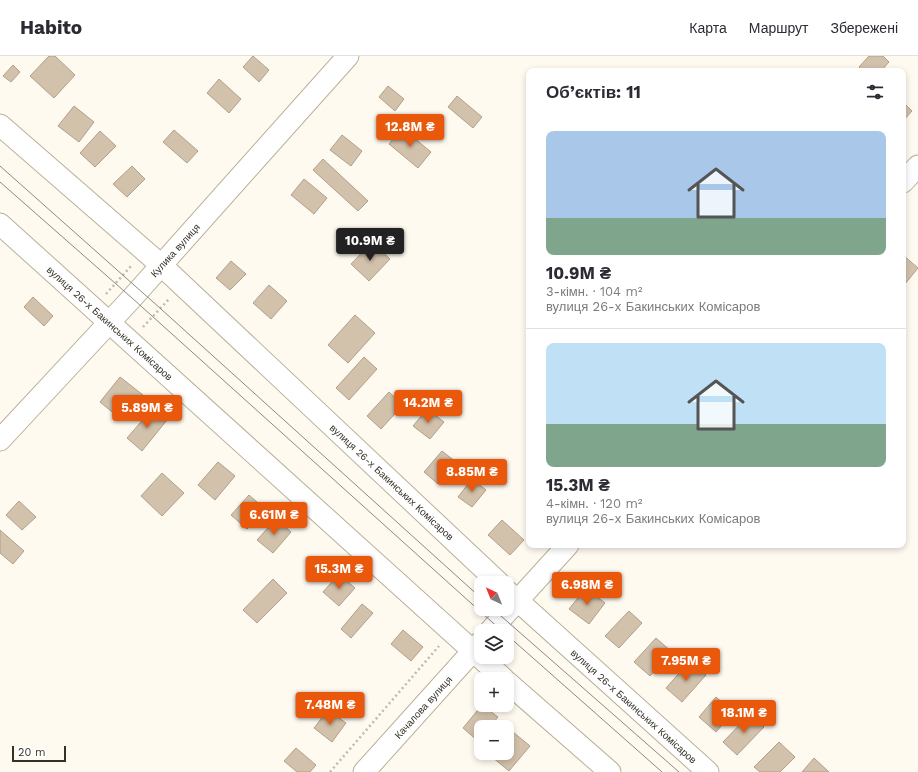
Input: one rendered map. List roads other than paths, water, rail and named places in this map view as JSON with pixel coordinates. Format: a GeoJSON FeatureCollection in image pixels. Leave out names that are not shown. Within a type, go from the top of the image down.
{"type":"FeatureCollection","features":[{"type":"Feature","properties":{"kind":"street","name":"Кулика вулиця"},"geometry":{"type":"LineString","coordinates":[[0,440],[162,265],[348,56]]}},
{"type":"Feature","properties":{"kind":"street","name":"вулиця 26-х Бакинських Комісаров"},"geometry":{"type":"LineString","coordinates":[[0,125],[162,265],[492,576]]}},
{"type":"Feature","properties":{"kind":"street"},"geometry":{"type":"LineString","coordinates":[[906,179],[918,166]]}},
{"type":"Feature","properties":{"kind":"street","name":"вулиця 26-х Бакинських Комісаров"},"geometry":{"type":"LineString","coordinates":[[0,224],[451,632],[474,645]]}},
{"type":"Feature","properties":{"kind":"street"},"geometry":{"type":"LineString","coordinates":[[514,594],[565,548]]}},
{"type":"Feature","properties":{"kind":"street","name":"вулиця 26-х Бакинських Комісаров"},"geometry":{"type":"LineString","coordinates":[[514,598],[708,772]]}},
{"type":"Feature","properties":{"kind":"street","name":"Качалова вулиця"},"geometry":{"type":"LineString","coordinates":[[364,772],[474,650]]}},
{"type":"Feature","properties":{"kind":"street","name":"вулиця 26-х Бакинських Комісаров"},"geometry":{"type":"LineString","coordinates":[[491,664],[498,672]]}},
{"type":"Feature","properties":{"kind":"street"},"geometry":{"type":"LineString","coordinates":[[514,688],[610,772]]}},
{"type":"Feature","properties":{"kind":"tram line"},"geometry":{"type":"LineString","coordinates":[[0,166],[474,592]]}},
{"type":"Feature","properties":{"kind":"tram line"},"geometry":{"type":"LineString","coordinates":[[0,182],[132,298],[494,624]]}},
{"type":"Feature","properties":{"kind":"tram line"},"geometry":{"type":"LineString","coordinates":[[501,616],[679,772]]}},
{"type":"Feature","properties":{"kind":"tram line"},"geometry":{"type":"LineString","coordinates":[[514,641],[662,772]]}}]}
